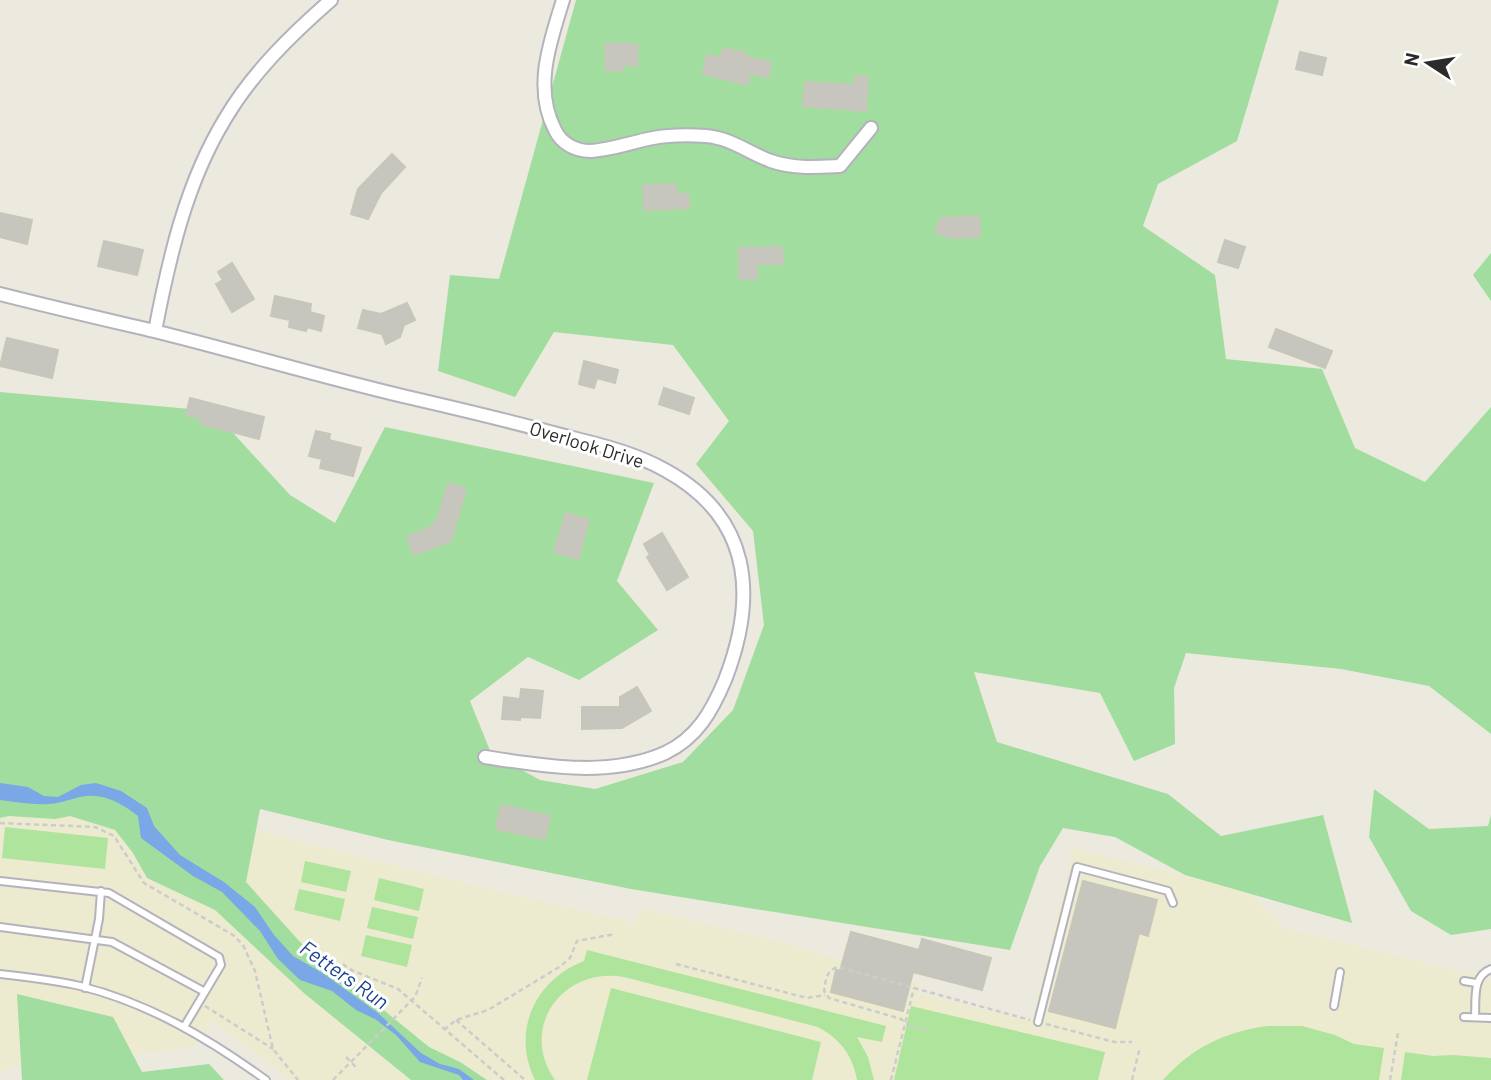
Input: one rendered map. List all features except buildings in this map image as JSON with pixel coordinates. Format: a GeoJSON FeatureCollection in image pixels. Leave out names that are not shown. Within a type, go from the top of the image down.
{"type":"FeatureCollection","features":[{"type":"Feature","properties":{"kind":"street"},"geometry":{"type":"LineString","coordinates":[[155,331],[167,271],[193,185],[225,118],[259,71],[331,0]]}},
{"type":"Feature","properties":{"kind":"street"},"geometry":{"type":"LineString","coordinates":[[563,0],[544,75],[544,94],[545,105],[557,134],[572,148],[588,151],[656,137],[701,136],[730,142],[771,161],[793,166],[840,166],[871,128]]}},
{"type":"Feature","properties":{"kind":"street","name":"Overlook Drive"},"geometry":{"type":"LineString","coordinates":[[0,294],[606,446],[643,459],[694,489],[720,519],[736,550],[742,572],[744,610],[736,648],[716,702],[694,733],[664,753],[610,768],[590,769],[485,757]]}},
{"type":"Feature","properties":{"kind":"lane"},"geometry":{"type":"LineString","coordinates":[[1038,1022],[1077,867],[1168,891],[1173,903]]}},
{"type":"Feature","properties":{"kind":"lane"},"geometry":{"type":"LineString","coordinates":[[0,881],[100,891],[118,896],[219,957],[221,965],[184,1027]]}},
{"type":"Feature","properties":{"kind":"lane"},"geometry":{"type":"LineString","coordinates":[[85,988],[95,938],[100,891]]}},
{"type":"Feature","properties":{"kind":"lane"},"geometry":{"type":"LineString","coordinates":[[0,927],[112,942],[205,992]]}},
{"type":"Feature","properties":{"kind":"lane"},"geometry":{"type":"LineString","coordinates":[[1475,1017],[1476,983],[1483,972],[1491,968]]}},
{"type":"Feature","properties":{"kind":"lane"},"geometry":{"type":"LineString","coordinates":[[1334,1006],[1340,972]]}},
{"type":"Feature","properties":{"kind":"lane"},"geometry":{"type":"LineString","coordinates":[[0,974],[85,988],[135,1003],[184,1027],[266,1080]]}},
{"type":"Feature","properties":{"kind":"lane"},"geometry":{"type":"LineString","coordinates":[[1464,981],[1476,983]]}},
{"type":"Feature","properties":{"kind":"lane"},"geometry":{"type":"LineString","coordinates":[[1464,1017],[1491,1018]]}},
{"type":"Feature","properties":{"kind":"path"},"geometry":{"type":"LineString","coordinates":[[0,823],[95,827],[114,836],[144,883],[233,935],[243,945],[255,971],[273,1049]]}},
{"type":"Feature","properties":{"kind":"path"},"geometry":{"type":"LineString","coordinates":[[444,1030],[456,1020],[488,1010],[561,966],[570,958],[577,941],[615,934]]}},
{"type":"Feature","properties":{"kind":"path"},"geometry":{"type":"LineString","coordinates":[[343,964],[398,989],[504,1080]]}},
{"type":"Feature","properties":{"kind":"path"},"geometry":{"type":"LineString","coordinates":[[676,964],[807,998],[825,995],[927,1030]]}},
{"type":"Feature","properties":{"kind":"path"},"geometry":{"type":"LineString","coordinates":[[825,995],[827,976],[830,970],[838,967],[1114,1042],[1132,1042]]}},
{"type":"Feature","properties":{"kind":"path"},"geometry":{"type":"LineString","coordinates":[[333,1080],[411,1001],[422,978]]}},
{"type":"Feature","properties":{"kind":"path"},"geometry":{"type":"LineString","coordinates":[[891,1080],[914,988]]}},
{"type":"Feature","properties":{"kind":"path"},"geometry":{"type":"LineString","coordinates":[[199,1002],[273,1049],[298,1080]]}},
{"type":"Feature","properties":{"kind":"path"},"geometry":{"type":"LineString","coordinates":[[456,1020],[524,1080]]}},
{"type":"Feature","properties":{"kind":"path"},"geometry":{"type":"LineString","coordinates":[[1390,1080],[1398,1033]]}},
{"type":"Feature","properties":{"kind":"path"},"geometry":{"type":"LineString","coordinates":[[1132,1080],[1140,1046]]}},
{"type":"Feature","properties":{"kind":"path"},"geometry":{"type":"LineString","coordinates":[[346,1057],[357,1068]]}},
{"type":"Feature","properties":{"kind":"shaded area"},"geometry":{"type":"Polygon","coordinates":[[[0,784],[163,806],[481,887],[636,923],[640,908],[777,941],[919,983],[917,993],[1032,1021],[1073,848],[1247,891],[1285,928],[1491,979],[1491,1080],[292,1080],[213,1022],[193,1048],[21,1066],[0,1072],[0,784]]]}},
{"type":"Feature","properties":{"kind":"green space"},"geometry":{"type":"Polygon","coordinates":[[[576,0],[1279,0],[1237,141],[1158,184],[1143,226],[1215,275],[1226,359],[1322,369],[1355,448],[1425,482],[1491,407],[1491,734],[1429,686],[1341,669],[1186,653],[1174,688],[1175,744],[1134,761],[1100,693],[974,672],[997,742],[1168,794],[1221,836],[1323,815],[1352,923],[1185,875],[1115,837],[1063,828],[1040,866],[1010,950],[631,889],[388,840],[260,809],[246,882],[300,942],[429,1047],[460,1062],[487,1080],[411,1080],[305,994],[215,910],[147,878],[133,853],[115,830],[70,816],[55,819],[9,816],[0,818],[0,392],[213,411],[290,495],[335,523],[385,427],[654,483],[617,581],[658,630],[579,680],[528,657],[470,701],[491,753],[540,780],[595,789],[683,762],[733,710],[764,625],[753,531],[696,464],[729,421],[673,345],[554,332],[515,397],[438,371],[450,275],[499,279],[576,0]]]}},
{"type":"Feature","properties":{"kind":"green space"},"geometry":{"type":"Polygon","coordinates":[[[1491,253],[1491,301],[1473,275],[1491,253]]]}},
{"type":"Feature","properties":{"kind":"green space"},"geometry":{"type":"Polygon","coordinates":[[[1374,789],[1429,829],[1488,826],[1491,815],[1491,929],[1451,935],[1411,911],[1369,837],[1374,789]]]}},
{"type":"Feature","properties":{"kind":"green space"},"geometry":{"type":"Polygon","coordinates":[[[5,827],[108,838],[105,869],[2,858],[5,827]]]}},
{"type":"Feature","properties":{"kind":"green space"},"geometry":{"type":"Polygon","coordinates":[[[305,861],[351,871],[346,892],[301,882],[305,861]]]}},
{"type":"Feature","properties":{"kind":"green space"},"geometry":{"type":"Polygon","coordinates":[[[379,878],[424,889],[419,911],[374,900],[379,878]]]}},
{"type":"Feature","properties":{"kind":"green space"},"geometry":{"type":"Polygon","coordinates":[[[299,889],[345,899],[340,921],[294,910],[299,889]]]}},
{"type":"Feature","properties":{"kind":"green space"},"geometry":{"type":"Polygon","coordinates":[[[372,907],[418,917],[413,939],[367,928],[372,907]]]}},
{"type":"Feature","properties":{"kind":"green space"},"geometry":{"type":"Polygon","coordinates":[[[366,935],[412,945],[407,967],[361,956],[366,935]]]}},
{"type":"Feature","properties":{"kind":"green space"},"geometry":{"type":"Polygon","coordinates":[[[587,950],[886,1026],[882,1042],[857,1037],[868,1057],[874,1080],[857,1080],[844,1048],[818,1027],[624,977],[602,976],[582,981],[566,991],[553,1005],[544,1022],[542,1040],[545,1060],[555,1080],[535,1080],[528,1062],[526,1043],[532,1009],[552,981],[584,961],[587,950]]]}},
{"type":"Feature","properties":{"kind":"green space"},"geometry":{"type":"Polygon","coordinates":[[[611,988],[821,1042],[812,1080],[587,1080],[611,988]]]}},
{"type":"Feature","properties":{"kind":"green space"},"geometry":{"type":"Polygon","coordinates":[[[17,994],[113,1017],[142,1072],[209,1064],[224,1080],[22,1080],[17,994]]]}},
{"type":"Feature","properties":{"kind":"green space"},"geometry":{"type":"Polygon","coordinates":[[[911,1006],[1105,1052],[1098,1080],[894,1080],[911,1006]]]}},
{"type":"Feature","properties":{"kind":"green space"},"geometry":{"type":"Polygon","coordinates":[[[1268,1026],[1302,1026],[1335,1035],[1354,1044],[1384,1048],[1379,1080],[1163,1080],[1185,1059],[1210,1043],[1238,1032],[1268,1026]]]}},
{"type":"Feature","properties":{"kind":"green space"},"geometry":{"type":"Polygon","coordinates":[[[1405,1052],[1491,1058],[1491,1080],[1401,1080],[1405,1052]]]}},
{"type":"Feature","properties":{"kind":"water"},"geometry":{"type":"Polygon","coordinates":[[[0,783],[28,787],[44,796],[58,797],[81,785],[96,783],[121,791],[147,808],[154,826],[180,855],[224,882],[255,907],[274,935],[293,956],[324,974],[378,1013],[421,1053],[440,1064],[459,1069],[474,1080],[463,1080],[459,1075],[420,1062],[396,1035],[375,1019],[356,1010],[332,991],[300,980],[278,959],[260,931],[222,892],[193,876],[141,838],[138,816],[127,808],[114,801],[94,796],[49,804],[0,800],[0,783]]]}},
{"type":"Feature","properties":{"kind":"water label","name":"Fetters Run"},"geometry":{"type":"Point","coordinates":[345,974]}}]}
